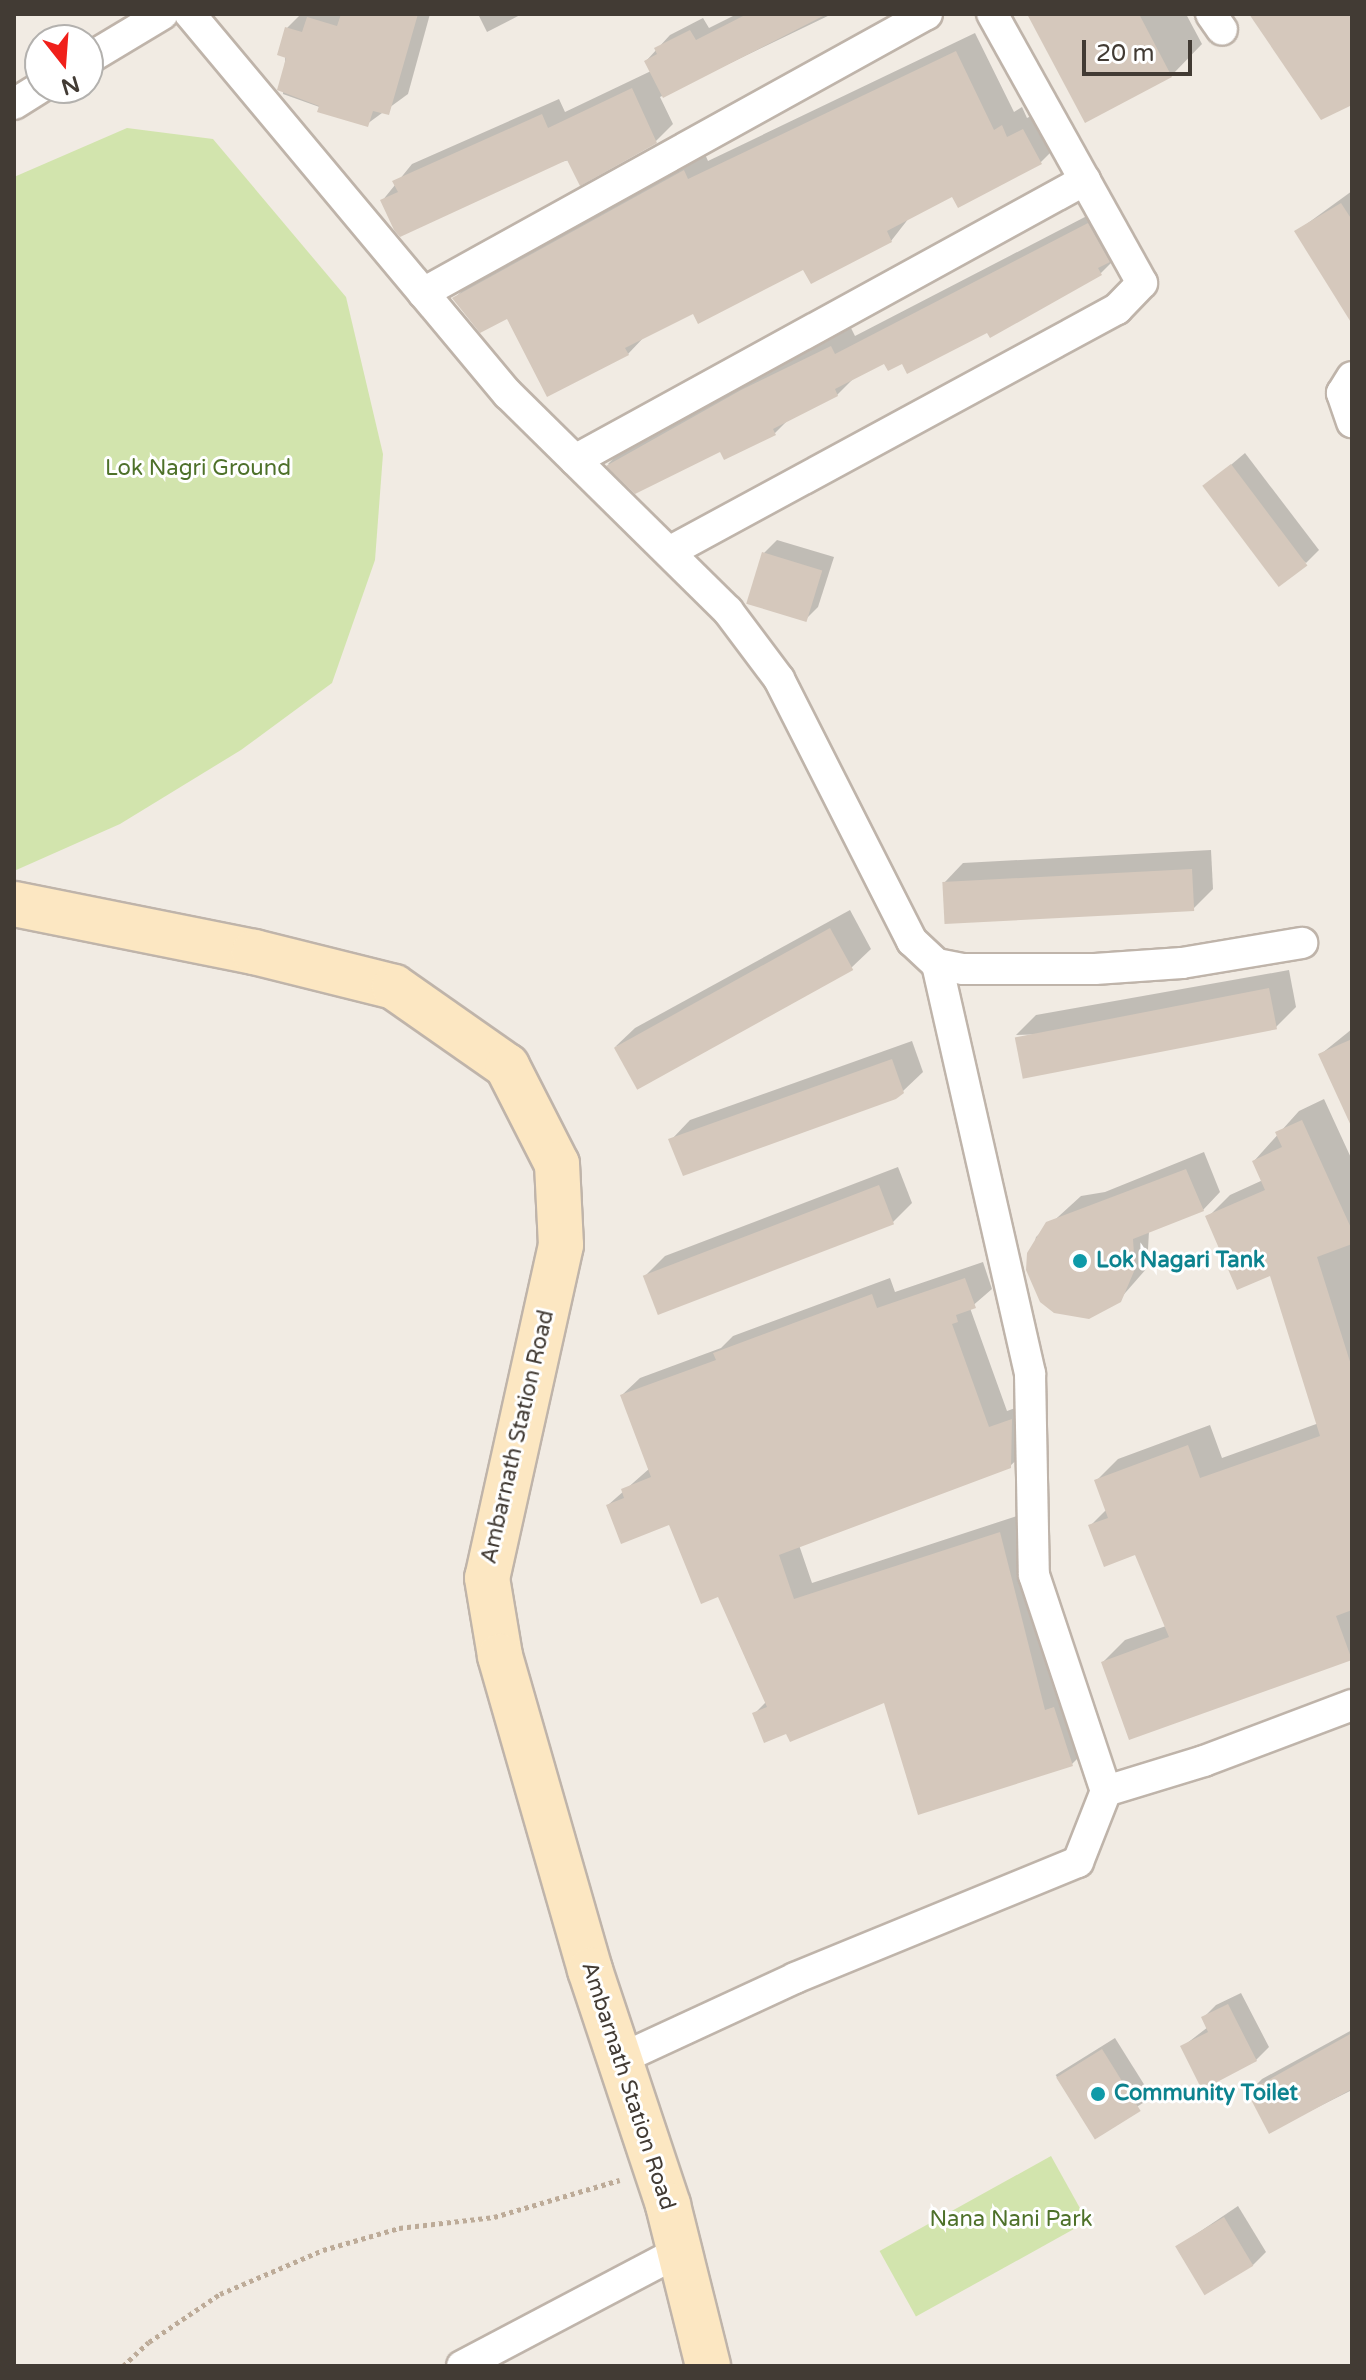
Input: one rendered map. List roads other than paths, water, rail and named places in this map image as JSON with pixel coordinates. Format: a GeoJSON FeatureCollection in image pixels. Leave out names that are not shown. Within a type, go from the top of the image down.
{"type":"FeatureCollection","features":[{"type":"Feature","properties":{"kind":"main road","name":"Ambarnath Station Road"},"geometry":{"type":"LineString","coordinates":[[14,904],[254,952],[394,987],[507,1066],[557,1164],[561,1245],[487,1578],[500,1656],[620,2059],[657,2170],[708,2366]]}},
{"type":"Feature","properties":{"kind":"street"},"geometry":{"type":"LineString","coordinates":[[104,49],[163,14]]}},
{"type":"Feature","properties":{"kind":"street"},"geometry":{"type":"LineString","coordinates":[[190,14],[508,394],[728,611],[779,679],[912,941],[937,964],[963,969],[1095,969],[1182,963],[1302,943]]}},
{"type":"Feature","properties":{"kind":"street"},"geometry":{"type":"LineString","coordinates":[[423,293],[927,14]]}},
{"type":"Feature","properties":{"kind":"street"},"geometry":{"type":"LineString","coordinates":[[669,552],[1117,309],[1142,283],[992,14]]}},
{"type":"Feature","properties":{"kind":"street"},"geometry":{"type":"LineString","coordinates":[[575,460],[1085,180]]}},
{"type":"Feature","properties":{"kind":"street"},"geometry":{"type":"LineString","coordinates":[[1352,377],[1342,393],[1352,422]]}},
{"type":"Feature","properties":{"kind":"street"},"geometry":{"type":"LineString","coordinates":[[620,2059],[795,1978],[1078,1862],[1106,1791],[1034,1575],[1030,1374],[937,964]]}},
{"type":"Feature","properties":{"kind":"street"},"geometry":{"type":"LineString","coordinates":[[1106,1791],[1352,1705]]}},
{"type":"Feature","properties":{"kind":"street"},"geometry":{"type":"LineString","coordinates":[[462,2366],[680,2251]]}},
{"type":"Feature","properties":{"kind":"place","name":"Lok Nagari Tank"},"geometry":{"type":"Point","coordinates":[1080,1261]}},
{"type":"Feature","properties":{"kind":"place","name":"Community Toilet"},"geometry":{"type":"Point","coordinates":[1098,2094]}},
{"type":"Feature","properties":{"kind":"park label","name":"Lok Nagri Ground"},"geometry":{"type":"Point","coordinates":[198,469]}},
{"type":"Feature","properties":{"kind":"park label","name":"Nana Nani Park"},"geometry":{"type":"Point","coordinates":[1011,2220]}}]}
